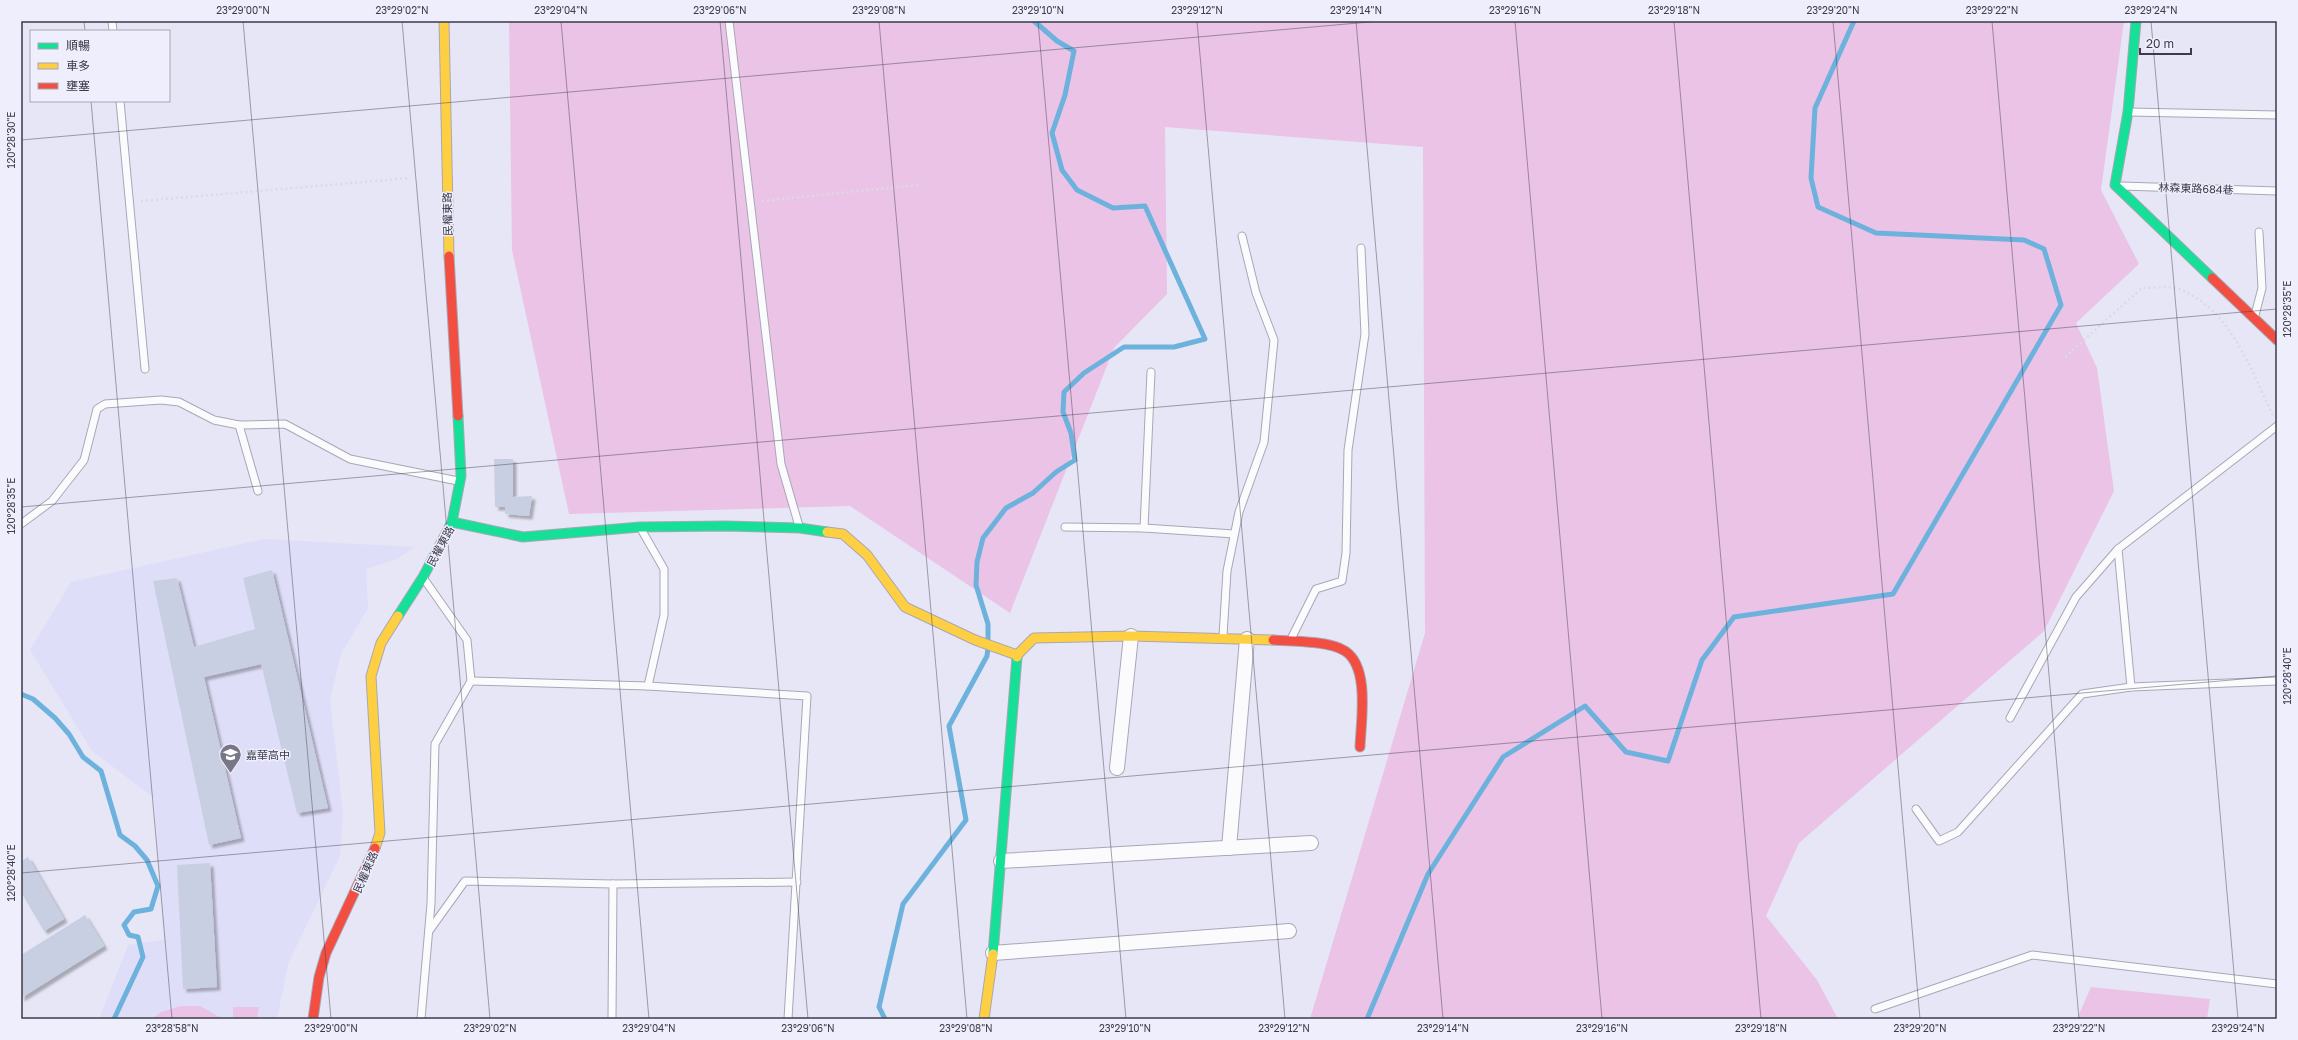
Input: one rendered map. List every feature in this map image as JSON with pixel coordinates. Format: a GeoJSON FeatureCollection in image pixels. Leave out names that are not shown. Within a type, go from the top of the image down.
{"type":"FeatureCollection","features":[{"type":"Feature","properties":{"kind":"street","name":"民權東路"},"geometry":{"type":"LineString","coordinates":[[313,1019],[317,981],[327,952],[374,857],[380,833],[371,676],[381,643],[423,577],[452,522],[460,481],[448,246],[444,21]]}},
{"type":"Feature","properties":{"kind":"street"},"geometry":{"type":"LineString","coordinates":[[2136,21],[2128,112],[2115,185],[2277,340]]}},
{"type":"Feature","properties":{"kind":"street"},"geometry":{"type":"LineString","coordinates":[[452,522],[523,537],[640,527],[800,528],[843,534],[867,555],[905,607],[975,640],[1017,655]]}},
{"type":"Feature","properties":{"kind":"street"},"geometry":{"type":"LineString","coordinates":[[984,1019],[993,953],[1017,655],[1034,638],[1131,636],[1247,639],[1320,643],[1344,651],[1357,665],[1362,690],[1360,747]]}},
{"type":"Feature","properties":{"kind":"street"},"geometry":{"type":"LineString","coordinates":[[1117,768],[1131,636]]}},
{"type":"Feature","properties":{"kind":"street"},"geometry":{"type":"LineString","coordinates":[[1229,848],[1247,639]]}},
{"type":"Feature","properties":{"kind":"street"},"geometry":{"type":"LineString","coordinates":[[1001,861],[1311,843]]}},
{"type":"Feature","properties":{"kind":"street"},"geometry":{"type":"LineString","coordinates":[[993,953],[1289,931]]}},
{"type":"Feature","properties":{"kind":"lane"},"geometry":{"type":"LineString","coordinates":[[729,21],[781,464],[800,528]]}},
{"type":"Feature","properties":{"kind":"lane"},"geometry":{"type":"LineString","coordinates":[[120,102],[145,369]]}},
{"type":"Feature","properties":{"kind":"lane"},"geometry":{"type":"LineString","coordinates":[[2128,112],[2277,115]]}},
{"type":"Feature","properties":{"kind":"lane","name":"林森東路684巷"},"geometry":{"type":"LineString","coordinates":[[2115,185],[2277,191]]}},
{"type":"Feature","properties":{"kind":"lane"},"geometry":{"type":"LineString","coordinates":[[2254,319],[2262,288],[2259,232]]}},
{"type":"Feature","properties":{"kind":"lane"},"geometry":{"type":"LineString","coordinates":[[1223,638],[1227,571],[1239,512],[1264,442],[1274,340],[1256,293],[1242,236]]}},
{"type":"Feature","properties":{"kind":"lane"},"geometry":{"type":"LineString","coordinates":[[1290,641],[1316,589],[1342,581],[1346,553],[1348,450],[1365,334],[1360,248]]}},
{"type":"Feature","properties":{"kind":"lane"},"geometry":{"type":"LineString","coordinates":[[1144,528],[1151,372]]}},
{"type":"Feature","properties":{"kind":"lane"},"geometry":{"type":"LineString","coordinates":[[21,524],[52,501],[84,460],[97,409],[105,404],[161,400],[179,402],[214,420],[239,425],[285,424],[350,459],[460,481]]}},
{"type":"Feature","properties":{"kind":"lane"},"geometry":{"type":"LineString","coordinates":[[239,425],[258,491]]}},
{"type":"Feature","properties":{"kind":"lane"},"geometry":{"type":"LineString","coordinates":[[2010,718],[2076,597],[2118,549],[2277,426]]}},
{"type":"Feature","properties":{"kind":"lane"},"geometry":{"type":"LineString","coordinates":[[640,527],[664,569],[664,615],[648,686]]}},
{"type":"Feature","properties":{"kind":"lane"},"geometry":{"type":"LineString","coordinates":[[1065,527],[1144,528],[1234,534]]}},
{"type":"Feature","properties":{"kind":"lane"},"geometry":{"type":"LineString","coordinates":[[2118,549],[2131,687]]}},
{"type":"Feature","properties":{"kind":"lane"},"geometry":{"type":"LineString","coordinates":[[421,1019],[429,931],[435,744],[471,681],[467,640],[423,577]]}},
{"type":"Feature","properties":{"kind":"lane"},"geometry":{"type":"LineString","coordinates":[[471,681],[648,686],[807,696],[788,1019]]}},
{"type":"Feature","properties":{"kind":"lane"},"geometry":{"type":"LineString","coordinates":[[1916,809],[1940,841],[1958,832],[2082,694],[2131,687],[2277,681]]}},
{"type":"Feature","properties":{"kind":"lane"},"geometry":{"type":"LineString","coordinates":[[429,931],[465,881],[613,884],[797,882]]}},
{"type":"Feature","properties":{"kind":"lane"},"geometry":{"type":"LineString","coordinates":[[612,1019],[613,884]]}},
{"type":"Feature","properties":{"kind":"lane"},"geometry":{"type":"LineString","coordinates":[[1875,1009],[2032,954],[2277,984]]}},
{"type":"Feature","properties":{"kind":"path"},"geometry":{"type":"LineString","coordinates":[[129,202],[410,178]]}},
{"type":"Feature","properties":{"kind":"path"},"geometry":{"type":"LineString","coordinates":[[750,203],[918,185]]}},
{"type":"Feature","properties":{"kind":"path"},"geometry":{"type":"LineString","coordinates":[[2065,356],[2142,288],[2181,289],[2217,313],[2241,349],[2274,417]]}},
{"type":"Feature","properties":{"kind":"shaded area"},"geometry":{"type":"Polygon","coordinates":[[[509,21],[2124,21],[2101,190],[2139,264],[2076,323],[2097,368],[2114,491],[2044,631],[1799,843],[1766,916],[1817,980],[1838,1019],[1310,1019],[1425,633],[1423,147],[1165,127],[1167,294],[1114,348],[1010,613],[850,506],[569,514],[512,250],[509,21]]]}},
{"type":"Feature","properties":{"kind":"shaded area","name":"嘉華高中"},"geometry":{"type":"Polygon","coordinates":[[[264,539],[414,547],[397,559],[366,569],[368,608],[341,654],[330,700],[343,813],[340,856],[288,964],[277,1019],[99,1019],[128,945],[164,940],[154,798],[92,751],[30,650],[71,582],[264,539]]]}},
{"type":"Feature","properties":{"kind":"shaded area"},"geometry":{"type":"Polygon","coordinates":[[[2091,987],[2210,999],[2207,1019],[2077,1019],[2091,987]]]}},
{"type":"Feature","properties":{"kind":"shaded area"},"geometry":{"type":"Polygon","coordinates":[[[181,1006],[200,1006],[223,1019],[152,1019],[161,1012],[181,1006]]]}},
{"type":"Feature","properties":{"kind":"shaded area"},"geometry":{"type":"Polygon","coordinates":[[[233,1007],[259,1007],[257,1019],[233,1019],[233,1007]]]}},
{"type":"Feature","properties":{"kind":"building"},"geometry":{"type":"Polygon","coordinates":[[[494,459],[513,459],[513,497],[532,496],[529,516],[505,514],[505,507],[495,507],[494,459]]]}},
{"type":"Feature","properties":{"kind":"building"},"geometry":{"type":"Polygon","coordinates":[[[272,570],[328,808],[297,813],[261,664],[204,677],[241,838],[209,845],[153,581],[177,578],[194,647],[255,629],[243,578],[272,570]]]}},
{"type":"Feature","properties":{"kind":"building"},"geometry":{"type":"Polygon","coordinates":[[[28,857],[64,919],[44,931],[21,892],[21,861],[28,857]]]}},
{"type":"Feature","properties":{"kind":"building"},"geometry":{"type":"Polygon","coordinates":[[[210,863],[217,987],[183,989],[177,865],[210,863]]]}},
{"type":"Feature","properties":{"kind":"building"},"geometry":{"type":"Polygon","coordinates":[[[85,915],[104,946],[21,998],[21,955],[85,915]]]}},
{"type":"Feature","properties":{"kind":"waterway"},"geometry":{"type":"LineString","coordinates":[[988,640],[988,624],[976,585],[977,562],[983,538],[1006,508],[1033,493],[1056,472],[1075,460],[1071,433],[1063,412],[1064,392],[1084,373],[1124,347],[1174,347],[1205,339],[1145,206],[1113,208],[1077,190],[1062,170],[1052,133],[1065,95],[1074,51],[1057,41],[1034,21]]}},
{"type":"Feature","properties":{"kind":"waterway"},"geometry":{"type":"LineString","coordinates":[[1367,1019],[1428,874],[1503,757],[1585,706],[1626,752],[1668,761],[1702,660],[1734,617],[1893,594],[2061,305],[2044,249],[2024,240],[1876,233],[1818,207],[1811,178],[1815,108],[1854,21]]}},
{"type":"Feature","properties":{"kind":"waterway"},"geometry":{"type":"LineString","coordinates":[[885,1019],[879,1007],[903,904],[966,820],[949,726],[987,656],[988,648]]}},
{"type":"Feature","properties":{"kind":"waterway"},"geometry":{"type":"LineString","coordinates":[[21,694],[33,699],[55,718],[69,734],[83,757],[101,771],[120,835],[135,846],[147,860],[158,886],[151,909],[134,912],[124,925],[129,935],[138,937],[143,957],[114,1019]]}},
{"type":"Feature","properties":{"kind":"traffic: fast"},"geometry":{"type":"LineString","coordinates":[[2136,21],[2128,112],[2115,185],[2212,278]]}},
{"type":"Feature","properties":{"kind":"traffic: fast"},"geometry":{"type":"LineString","coordinates":[[398,616],[423,577],[452,522],[461,476],[458,416]]}},
{"type":"Feature","properties":{"kind":"traffic: fast"},"geometry":{"type":"LineString","coordinates":[[452,522],[523,537],[640,527],[725,526],[800,528],[827,532]]}},
{"type":"Feature","properties":{"kind":"traffic: fast"},"geometry":{"type":"LineString","coordinates":[[993,954],[1017,657]]}},
{"type":"Feature","properties":{"kind":"traffic: slow"},"geometry":{"type":"LineString","coordinates":[[444,21],[449,256]]}},
{"type":"Feature","properties":{"kind":"traffic: slow"},"geometry":{"type":"LineString","coordinates":[[827,532],[843,534],[867,555],[905,607],[975,640],[1017,655],[1017,657]]}},
{"type":"Feature","properties":{"kind":"traffic: slow"},"geometry":{"type":"LineString","coordinates":[[375,848],[380,833],[371,676],[381,643],[398,616]]}},
{"type":"Feature","properties":{"kind":"traffic: slow"},"geometry":{"type":"LineString","coordinates":[[1017,655],[1034,638],[1131,636],[1273,640]]}},
{"type":"Feature","properties":{"kind":"traffic: slow"},"geometry":{"type":"LineString","coordinates":[[984,1019],[993,954]]}},
{"type":"Feature","properties":{"kind":"traffic: jam"},"geometry":{"type":"LineString","coordinates":[[449,256],[458,416]]}},
{"type":"Feature","properties":{"kind":"traffic: jam"},"geometry":{"type":"LineString","coordinates":[[2212,278],[2277,340]]}},
{"type":"Feature","properties":{"kind":"traffic: jam"},"geometry":{"type":"LineString","coordinates":[[1273,640],[1310,642],[1330,645],[1345,651],[1353,659],[1358,669],[1361,682],[1362,709],[1360,747]]}},
{"type":"Feature","properties":{"kind":"traffic: jam"},"geometry":{"type":"LineString","coordinates":[[313,1019],[319,977],[326,953],[375,848]]}},
{"type":"Feature","properties":{"kind":"place","name":"嘉華高中"},"geometry":{"type":"Point","coordinates":[231,774]}}]}
